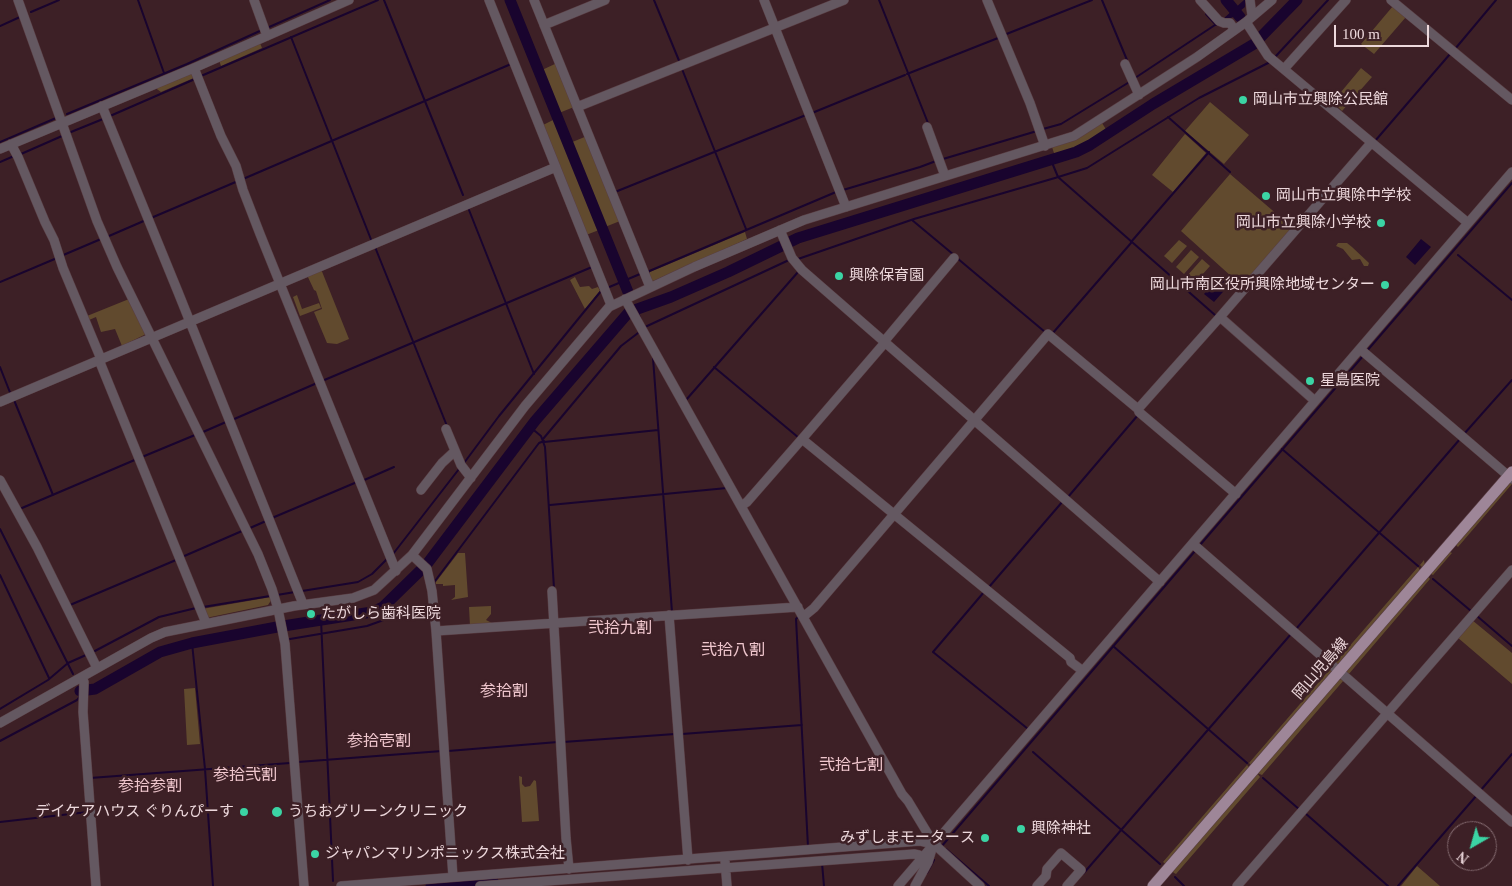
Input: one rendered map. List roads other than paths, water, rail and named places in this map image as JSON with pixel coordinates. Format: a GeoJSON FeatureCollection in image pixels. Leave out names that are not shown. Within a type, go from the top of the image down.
{"type":"FeatureCollection","features":[{"type":"Feature","properties":{"kind":"main road","name":"岡山児島線"},"geometry":{"type":"LineString","coordinates":[[1154,886],[1511,475]]}},
{"type":"Feature","properties":{"kind":"street"},"geometry":{"type":"LineString","coordinates":[[18,0],[97,221],[117,267],[261,561],[274,595],[282,626],[286,658],[304,886]]}},
{"type":"Feature","properties":{"kind":"street"},"geometry":{"type":"LineString","coordinates":[[254,0],[265,31]]}},
{"type":"Feature","properties":{"kind":"street"},"geometry":{"type":"LineString","coordinates":[[0,149],[62,123],[106,113],[197,75],[265,31],[349,0]]}},
{"type":"Feature","properties":{"kind":"street"},"geometry":{"type":"LineString","coordinates":[[489,0],[554,168],[611,305]]}},
{"type":"Feature","properties":{"kind":"street"},"geometry":{"type":"LineString","coordinates":[[534,0],[579,107],[650,287]]}},
{"type":"Feature","properties":{"kind":"street"},"geometry":{"type":"LineString","coordinates":[[544,25],[605,0]]}},
{"type":"Feature","properties":{"kind":"street"},"geometry":{"type":"LineString","coordinates":[[764,0],[846,207]]}},
{"type":"Feature","properties":{"kind":"street"},"geometry":{"type":"LineString","coordinates":[[579,107],[844,0]]}},
{"type":"Feature","properties":{"kind":"street"},"geometry":{"type":"LineString","coordinates":[[987,0],[1045,146]]}},
{"type":"Feature","properties":{"kind":"street"},"geometry":{"type":"LineString","coordinates":[[1200,0],[1221,22],[1230,23],[1234,29]]}},
{"type":"Feature","properties":{"kind":"street"},"geometry":{"type":"LineString","coordinates":[[1250,0],[1249,19],[1258,42],[1272,59],[1286,67],[1371,142],[1468,223]]}},
{"type":"Feature","properties":{"kind":"street"},"geometry":{"type":"LineString","coordinates":[[0,723],[158,635],[206,623],[303,604],[354,598],[369,593],[396,572],[412,555],[525,406],[611,305],[626,301],[650,287],[804,220],[1045,146],[1081,132],[1197,57],[1272,0]]}},
{"type":"Feature","properties":{"kind":"street"},"geometry":{"type":"LineString","coordinates":[[1286,67],[1346,0]]}},
{"type":"Feature","properties":{"kind":"street"},"geometry":{"type":"LineString","coordinates":[[1391,0],[1512,100]]}},
{"type":"Feature","properties":{"kind":"street"},"geometry":{"type":"LineString","coordinates":[[1125,64],[1139,95]]}},
{"type":"Feature","properties":{"kind":"street"},"geometry":{"type":"LineString","coordinates":[[197,75],[221,136],[236,166],[243,190],[396,572]]}},
{"type":"Feature","properties":{"kind":"street"},"geometry":{"type":"LineString","coordinates":[[106,113],[303,604]]}},
{"type":"Feature","properties":{"kind":"street"},"geometry":{"type":"LineString","coordinates":[[927,128],[945,176]]}},
{"type":"Feature","properties":{"kind":"street"},"geometry":{"type":"LineString","coordinates":[[1138,409],[1371,142]]}},
{"type":"Feature","properties":{"kind":"street"},"geometry":{"type":"LineString","coordinates":[[11,144],[54,240],[73,293],[206,623]]}},
{"type":"Feature","properties":{"kind":"street"},"geometry":{"type":"LineString","coordinates":[[0,402],[554,168]]}},
{"type":"Feature","properties":{"kind":"street"},"geometry":{"type":"LineString","coordinates":[[898,886],[1026,743],[1083,671],[1160,582],[1196,547],[1236,494],[1316,401],[1363,352],[1512,172]]}},
{"type":"Feature","properties":{"kind":"street"},"geometry":{"type":"LineString","coordinates":[[780,230],[794,262],[802,270],[1160,582]]}},
{"type":"Feature","properties":{"kind":"street"},"geometry":{"type":"LineString","coordinates":[[743,504],[802,440],[954,258]]}},
{"type":"Feature","properties":{"kind":"street"},"geometry":{"type":"LineString","coordinates":[[626,301],[743,504],[902,794],[934,844],[980,886]]}},
{"type":"Feature","properties":{"kind":"street"},"geometry":{"type":"LineString","coordinates":[[1220,317],[1316,401]]}},
{"type":"Feature","properties":{"kind":"street"},"geometry":{"type":"LineString","coordinates":[[805,615],[1048,334],[1236,494]]}},
{"type":"Feature","properties":{"kind":"street"},"geometry":{"type":"LineString","coordinates":[[1363,352],[1511,475]]}},
{"type":"Feature","properties":{"kind":"street"},"geometry":{"type":"LineString","coordinates":[[446,429],[462,466],[471,478]]}},
{"type":"Feature","properties":{"kind":"street"},"geometry":{"type":"LineString","coordinates":[[802,440],[1070,658],[1071,662],[1083,671]]}},
{"type":"Feature","properties":{"kind":"street"},"geometry":{"type":"LineString","coordinates":[[421,490],[442,463],[455,451]]}},
{"type":"Feature","properties":{"kind":"street"},"geometry":{"type":"LineString","coordinates":[[0,480],[37,547],[97,668]]}},
{"type":"Feature","properties":{"kind":"street"},"geometry":{"type":"LineString","coordinates":[[1196,547],[1512,822]]}},
{"type":"Feature","properties":{"kind":"street"},"geometry":{"type":"LineString","coordinates":[[412,555],[425,567],[430,579],[436,631],[453,876]]}},
{"type":"Feature","properties":{"kind":"street"},"geometry":{"type":"LineString","coordinates":[[1237,886],[1512,570]]}},
{"type":"Feature","properties":{"kind":"street"},"geometry":{"type":"LineString","coordinates":[[552,591],[569,869]]}},
{"type":"Feature","properties":{"kind":"street"},"geometry":{"type":"LineString","coordinates":[[436,631],[798,607]]}},
{"type":"Feature","properties":{"kind":"street"},"geometry":{"type":"LineString","coordinates":[[671,615],[688,860]]}},
{"type":"Feature","properties":{"kind":"street"},"geometry":{"type":"LineString","coordinates":[[82,677],[96,886]]}},
{"type":"Feature","properties":{"kind":"street"},"geometry":{"type":"LineString","coordinates":[[664,867],[688,860],[726,864],[920,841],[934,844]]}},
{"type":"Feature","properties":{"kind":"street"},"geometry":{"type":"LineString","coordinates":[[915,886],[928,862],[934,844]]}},
{"type":"Feature","properties":{"kind":"street"},"geometry":{"type":"LineString","coordinates":[[1037,886],[1046,876],[1047,869],[1061,854],[1081,870],[1067,886]]}},
{"type":"Feature","properties":{"kind":"street"},"geometry":{"type":"LineString","coordinates":[[480,882],[569,869],[641,869],[919,855]]}},
{"type":"Feature","properties":{"kind":"street"},"geometry":{"type":"LineString","coordinates":[[726,864],[727,886]]}},
{"type":"Feature","properties":{"kind":"street"},"geometry":{"type":"LineString","coordinates":[[341,886],[453,876],[480,882],[602,877],[641,869]]}},
{"type":"Feature","properties":{"kind":"waterway"},"geometry":{"type":"LineString","coordinates":[[31,12],[59,0]]}},
{"type":"Feature","properties":{"kind":"waterway"},"geometry":{"type":"LineString","coordinates":[[138,0],[164,73]]}},
{"type":"Feature","properties":{"kind":"waterway"},"geometry":{"type":"LineString","coordinates":[[267,28],[330,0]]}},
{"type":"Feature","properties":{"kind":"waterway"},"geometry":{"type":"LineString","coordinates":[[201,76],[378,0]]}},
{"type":"Feature","properties":{"kind":"waterway"},"geometry":{"type":"LineString","coordinates":[[384,0],[463,195]]}},
{"type":"Feature","properties":{"kind":"waterway"},"geometry":{"type":"LineString","coordinates":[[510,0],[628,292]]}},
{"type":"Feature","properties":{"kind":"waterway"},"geometry":{"type":"LineString","coordinates":[[654,0],[680,63]]}},
{"type":"Feature","properties":{"kind":"waterway"},"geometry":{"type":"LineString","coordinates":[[879,0],[928,123]]}},
{"type":"Feature","properties":{"kind":"waterway"},"geometry":{"type":"LineString","coordinates":[[1004,35],[1092,0]]}},
{"type":"Feature","properties":{"kind":"waterway"},"geometry":{"type":"LineString","coordinates":[[1102,0],[1127,60]]}},
{"type":"Feature","properties":{"kind":"waterway"},"geometry":{"type":"LineString","coordinates":[[1226,0],[1240,17]]}},
{"type":"Feature","properties":{"kind":"waterway"},"geometry":{"type":"LineString","coordinates":[[80,691],[95,689],[160,652],[192,643],[372,612],[383,607],[427,564],[535,421],[629,312],[671,297],[798,238],[1076,152],[1254,44],[1297,0]]}},
{"type":"Feature","properties":{"kind":"waterway"},"geometry":{"type":"LineString","coordinates":[[1275,57],[1328,0]]}},
{"type":"Feature","properties":{"kind":"waterway"},"geometry":{"type":"LineString","coordinates":[[1455,49],[1496,0]]}},
{"type":"Feature","properties":{"kind":"waterway"},"geometry":{"type":"LineString","coordinates":[[1206,14],[1216,25]]}},
{"type":"Feature","properties":{"kind":"waterway"},"geometry":{"type":"LineString","coordinates":[[0,26],[20,17]]}},
{"type":"Feature","properties":{"kind":"waterway"},"geometry":{"type":"LineString","coordinates":[[1135,78],[1218,23]]}},
{"type":"Feature","properties":{"kind":"waterway"},"geometry":{"type":"LineString","coordinates":[[67,114],[187,64],[262,30]]}},
{"type":"Feature","properties":{"kind":"waterway"},"geometry":{"type":"LineString","coordinates":[[291,37],[372,242]]}},
{"type":"Feature","properties":{"kind":"waterway"},"geometry":{"type":"LineString","coordinates":[[907,74],[998,38]]}},
{"type":"Feature","properties":{"kind":"waterway"},"geometry":{"type":"LineString","coordinates":[[1375,141],[1450,54]]}},
{"type":"Feature","properties":{"kind":"waterway"},"geometry":{"type":"LineString","coordinates":[[798,259],[914,219],[1087,168],[1199,98],[1270,62]]}},
{"type":"Feature","properties":{"kind":"waterway"},"geometry":{"type":"LineString","coordinates":[[243,179],[511,64]]}},
{"type":"Feature","properties":{"kind":"waterway"},"geometry":{"type":"LineString","coordinates":[[682,69],[746,229]]}},
{"type":"Feature","properties":{"kind":"waterway"},"geometry":{"type":"LineString","coordinates":[[812,113],[905,75]]}},
{"type":"Feature","properties":{"kind":"waterway"},"geometry":{"type":"LineString","coordinates":[[110,116],[195,79]]}},
{"type":"Feature","properties":{"kind":"waterway"},"geometry":{"type":"LineString","coordinates":[[1043,129],[1061,124],[1131,81]]}},
{"type":"Feature","properties":{"kind":"waterway"},"geometry":{"type":"LineString","coordinates":[[615,192],[806,115]]}},
{"type":"Feature","properties":{"kind":"waterway"},"geometry":{"type":"LineString","coordinates":[[1168,117],[1230,172]]}},
{"type":"Feature","properties":{"kind":"waterway"},"geometry":{"type":"LineString","coordinates":[[0,142],[56,118]]}},
{"type":"Feature","properties":{"kind":"waterway"},"geometry":{"type":"LineString","coordinates":[[71,132],[103,119]]}},
{"type":"Feature","properties":{"kind":"waterway"},"geometry":{"type":"LineString","coordinates":[[943,159],[1037,131]]}},
{"type":"Feature","properties":{"kind":"waterway"},"geometry":{"type":"LineString","coordinates":[[21,154],[62,136]]}},
{"type":"Feature","properties":{"kind":"waterway"},"geometry":{"type":"LineString","coordinates":[[1131,242],[1209,152]]}},
{"type":"Feature","properties":{"kind":"waterway"},"geometry":{"type":"LineString","coordinates":[[0,162],[14,156]]}},
{"type":"Feature","properties":{"kind":"waterway"},"geometry":{"type":"LineString","coordinates":[[1051,160],[1058,177],[1215,315]]}},
{"type":"Feature","properties":{"kind":"waterway"},"geometry":{"type":"LineString","coordinates":[[843,190],[936,161]]}},
{"type":"Feature","properties":{"kind":"waterway"},"geometry":{"type":"LineString","coordinates":[[151,218],[238,181]]}},
{"type":"Feature","properties":{"kind":"waterway"},"geometry":{"type":"LineString","coordinates":[[1366,352],[1512,183]]}},
{"type":"Feature","properties":{"kind":"waterway"},"geometry":{"type":"LineString","coordinates":[[647,272],[836,192]]}},
{"type":"Feature","properties":{"kind":"waterway"},"geometry":{"type":"LineString","coordinates":[[469,210],[534,374]]}},
{"type":"Feature","properties":{"kind":"waterway"},"geometry":{"type":"LineString","coordinates":[[109,236],[146,220]]}},
{"type":"Feature","properties":{"kind":"waterway"},"geometry":{"type":"LineString","coordinates":[[912,220],[954,255]]}},
{"type":"Feature","properties":{"kind":"waterway"},"geometry":{"type":"LineString","coordinates":[[61,256],[101,239]]}},
{"type":"Feature","properties":{"kind":"waterway"},"geometry":{"type":"LineString","coordinates":[[1052,334],[1131,243]]}},
{"type":"Feature","properties":{"kind":"waterway"},"geometry":{"type":"LineString","coordinates":[[375,247],[447,426]]}},
{"type":"Feature","properties":{"kind":"waterway"},"geometry":{"type":"LineString","coordinates":[[1458,255],[1512,300]]}},
{"type":"Feature","properties":{"kind":"waterway"},"geometry":{"type":"LineString","coordinates":[[0,282],[57,258]]}},
{"type":"Feature","properties":{"kind":"waterway"},"geometry":{"type":"LineString","coordinates":[[957,259],[1045,332]]}},
{"type":"Feature","properties":{"kind":"waterway"},"geometry":{"type":"LineString","coordinates":[[645,327],[789,260]]}},
{"type":"Feature","properties":{"kind":"waterway"},"geometry":{"type":"LineString","coordinates":[[322,381],[592,267]]}},
{"type":"Feature","properties":{"kind":"waterway"},"geometry":{"type":"LineString","coordinates":[[686,400],[798,272]]}},
{"type":"Feature","properties":{"kind":"waterway"},"geometry":{"type":"LineString","coordinates":[[607,288],[640,274]]}},
{"type":"Feature","properties":{"kind":"waterway"},"geometry":{"type":"LineString","coordinates":[[464,463],[499,416],[601,291]]}},
{"type":"Feature","properties":{"kind":"waterway"},"geometry":{"type":"LineString","coordinates":[[636,308],[641,320]]}},
{"type":"Feature","properties":{"kind":"waterway"},"geometry":{"type":"LineString","coordinates":[[543,439],[621,346],[638,333]]}},
{"type":"Feature","properties":{"kind":"waterway"},"geometry":{"type":"LineString","coordinates":[[1200,545],[1363,356]]}},
{"type":"Feature","properties":{"kind":"waterway"},"geometry":{"type":"LineString","coordinates":[[653,358],[672,612]]}},
{"type":"Feature","properties":{"kind":"waterway"},"geometry":{"type":"LineString","coordinates":[[0,367],[11,395]]}},
{"type":"Feature","properties":{"kind":"waterway"},"geometry":{"type":"LineString","coordinates":[[714,367],[799,438]]}},
{"type":"Feature","properties":{"kind":"waterway"},"geometry":{"type":"LineString","coordinates":[[1464,434],[1512,380]]}},
{"type":"Feature","properties":{"kind":"waterway"},"geometry":{"type":"LineString","coordinates":[[232,420],[317,383]]}},
{"type":"Feature","properties":{"kind":"waterway"},"geometry":{"type":"LineString","coordinates":[[14,400],[53,495]]}},
{"type":"Feature","properties":{"kind":"waterway"},"geometry":{"type":"LineString","coordinates":[[1068,497],[1138,415]]}},
{"type":"Feature","properties":{"kind":"waterway"},"geometry":{"type":"LineString","coordinates":[[203,432],[226,422]]}},
{"type":"Feature","properties":{"kind":"waterway"},"geometry":{"type":"LineString","coordinates":[[530,427],[541,436],[545,447],[554,588]]}},
{"type":"Feature","properties":{"kind":"waterway"},"geometry":{"type":"LineString","coordinates":[[544,442],[658,430]]}},
{"type":"Feature","properties":{"kind":"waterway"},"geometry":{"type":"LineString","coordinates":[[142,457],[195,435]]}},
{"type":"Feature","properties":{"kind":"waterway"},"geometry":{"type":"LineString","coordinates":[[1296,629],[1460,439]]}},
{"type":"Feature","properties":{"kind":"waterway"},"geometry":{"type":"LineString","coordinates":[[435,581],[539,443],[544,441]]}},
{"type":"Feature","properties":{"kind":"waterway"},"geometry":{"type":"LineString","coordinates":[[1282,449],[1418,566]]}},
{"type":"Feature","properties":{"kind":"waterway"},"geometry":{"type":"LineString","coordinates":[[22,508],[137,459]]}},
{"type":"Feature","properties":{"kind":"waterway"},"geometry":{"type":"LineString","coordinates":[[362,481],[394,467]]}},
{"type":"Feature","properties":{"kind":"waterway"},"geometry":{"type":"LineString","coordinates":[[393,554],[459,469]]}},
{"type":"Feature","properties":{"kind":"waterway"},"geometry":{"type":"LineString","coordinates":[[272,518],[357,482]]}},
{"type":"Feature","properties":{"kind":"waterway"},"geometry":{"type":"LineString","coordinates":[[550,505],[727,488]]}},
{"type":"Feature","properties":{"kind":"waterway"},"geometry":{"type":"LineString","coordinates":[[989,587],[1063,501]]}},
{"type":"Feature","properties":{"kind":"waterway"},"geometry":{"type":"LineString","coordinates":[[250,528],[266,521]]}},
{"type":"Feature","properties":{"kind":"waterway"},"geometry":{"type":"LineString","coordinates":[[0,529],[73,674]]}},
{"type":"Feature","properties":{"kind":"waterway"},"geometry":{"type":"LineString","coordinates":[[182,557],[242,531]]}},
{"type":"Feature","properties":{"kind":"waterway"},"geometry":{"type":"LineString","coordinates":[[941,847],[1195,551]]}},
{"type":"Feature","properties":{"kind":"waterway"},"geometry":{"type":"LineString","coordinates":[[302,591],[358,582],[372,574],[388,558]]}},
{"type":"Feature","properties":{"kind":"waterway"},"geometry":{"type":"LineString","coordinates":[[70,605],[176,560]]}},
{"type":"Feature","properties":{"kind":"waterway"},"geometry":{"type":"LineString","coordinates":[[0,575],[49,678]]}},
{"type":"Feature","properties":{"kind":"waterway"},"geometry":{"type":"LineString","coordinates":[[1433,579],[1471,611]]}},
{"type":"Feature","properties":{"kind":"waterway"},"geometry":{"type":"LineString","coordinates":[[277,595],[295,592]]}},
{"type":"Feature","properties":{"kind":"waterway"},"geometry":{"type":"LineString","coordinates":[[984,592],[933,652],[1028,729]]}},
{"type":"Feature","properties":{"kind":"waterway"},"geometry":{"type":"LineString","coordinates":[[203,607],[270,596]]}},
{"type":"Feature","properties":{"kind":"waterway"},"geometry":{"type":"LineString","coordinates":[[290,639],[367,626],[392,617],[408,605]]}},
{"type":"Feature","properties":{"kind":"waterway"},"geometry":{"type":"LineString","coordinates":[[93,652],[159,617],[196,608]]}},
{"type":"Feature","properties":{"kind":"waterway"},"geometry":{"type":"LineString","coordinates":[[799,616],[796,619],[808,847]]}},
{"type":"Feature","properties":{"kind":"waterway"},"geometry":{"type":"LineString","coordinates":[[1477,616],[1512,646]]}},
{"type":"Feature","properties":{"kind":"waterway"},"geometry":{"type":"LineString","coordinates":[[321,620],[333,881]]}},
{"type":"Feature","properties":{"kind":"waterway"},"geometry":{"type":"LineString","coordinates":[[1083,874],[1291,634]]}},
{"type":"Feature","properties":{"kind":"waterway"},"geometry":{"type":"LineString","coordinates":[[192,643],[205,769],[213,886]]}},
{"type":"Feature","properties":{"kind":"waterway"},"geometry":{"type":"LineString","coordinates":[[1113,646],[1247,763]]}},
{"type":"Feature","properties":{"kind":"waterway"},"geometry":{"type":"LineString","coordinates":[[0,709],[48,680],[68,663],[86,655]]}},
{"type":"Feature","properties":{"kind":"waterway"},"geometry":{"type":"LineString","coordinates":[[0,741],[77,700],[80,696]]}},
{"type":"Feature","properties":{"kind":"waterway"},"geometry":{"type":"LineString","coordinates":[[682,734],[802,725]]}},
{"type":"Feature","properties":{"kind":"waterway"},"geometry":{"type":"LineString","coordinates":[[563,742],[675,734]]}},
{"type":"Feature","properties":{"kind":"waterway"},"geometry":{"type":"LineString","coordinates":[[448,751],[558,742]]}},
{"type":"Feature","properties":{"kind":"waterway"},"geometry":{"type":"LineString","coordinates":[[298,762],[442,751]]}},
{"type":"Feature","properties":{"kind":"waterway"},"geometry":{"type":"LineString","coordinates":[[1033,752],[1160,864]]}},
{"type":"Feature","properties":{"kind":"waterway"},"geometry":{"type":"LineString","coordinates":[[1480,791],[1512,754]]}},
{"type":"Feature","properties":{"kind":"waterway"},"geometry":{"type":"LineString","coordinates":[[90,778],[290,763]]}},
{"type":"Feature","properties":{"kind":"waterway"},"geometry":{"type":"LineString","coordinates":[[1263,778],[1300,810]]}},
{"type":"Feature","properties":{"kind":"waterway"},"geometry":{"type":"LineString","coordinates":[[1398,886],[1477,795]]}},
{"type":"Feature","properties":{"kind":"waterway"},"geometry":{"type":"LineString","coordinates":[[0,822],[88,812]]}},
{"type":"Feature","properties":{"kind":"waterway"},"geometry":{"type":"LineString","coordinates":[[1305,813],[1388,886]]}},
{"type":"Feature","properties":{"kind":"waterway"},"geometry":{"type":"LineString","coordinates":[[946,849],[989,886]]}},
{"type":"Feature","properties":{"kind":"waterway"},"geometry":{"type":"LineString","coordinates":[[927,873],[934,860]]}},
{"type":"Feature","properties":{"kind":"waterway"},"geometry":{"type":"LineString","coordinates":[[822,863],[824,886]]}},
{"type":"Feature","properties":{"kind":"waterway"},"geometry":{"type":"LineString","coordinates":[[1175,877],[1184,886]]}},
{"type":"Feature","properties":{"kind":"waterway"},"geometry":{"type":"LineString","coordinates":[[431,886],[493,881]]}},
{"type":"Feature","properties":{"kind":"place","name":"岡山市立興除公民館"},"geometry":{"type":"Point","coordinates":[1243,100]}},
{"type":"Feature","properties":{"kind":"place","name":"岡山市立興除中学校"},"geometry":{"type":"Point","coordinates":[1266,196]}},
{"type":"Feature","properties":{"kind":"place","name":"岡山市立興除小学校"},"geometry":{"type":"Point","coordinates":[1381,223]}},
{"type":"Feature","properties":{"kind":"place","name":"興除保育園"},"geometry":{"type":"Point","coordinates":[839,276]}},
{"type":"Feature","properties":{"kind":"place","name":"岡山市南区役所興除地域センター"},"geometry":{"type":"Point","coordinates":[1385,285]}},
{"type":"Feature","properties":{"kind":"place","name":"星島医院"},"geometry":{"type":"Point","coordinates":[1310,381]}},
{"type":"Feature","properties":{"kind":"place","name":"たがしら歯科医院"},"geometry":{"type":"Point","coordinates":[311,614]}},
{"type":"Feature","properties":{"kind":"place","name":"デイケアハウス ぐりんぴーす"},"geometry":{"type":"Point","coordinates":[244,812]}},
{"type":"Feature","properties":{"kind":"place","name":"うちおグリーンクリニック"},"geometry":{"type":"Point","coordinates":[277,812]}},
{"type":"Feature","properties":{"kind":"place","name":"興除神社"},"geometry":{"type":"Point","coordinates":[1021,829]}},
{"type":"Feature","properties":{"kind":"place","name":"みずしまモータース"},"geometry":{"type":"Point","coordinates":[985,838]}},
{"type":"Feature","properties":{"kind":"place","name":"ジャパンマリンポニックス株式会社"},"geometry":{"type":"Point","coordinates":[315,854]}},
{"type":"Feature","properties":{"kind":"district","name":"弐拾九割"},"geometry":{"type":"Point","coordinates":[620,629]}},
{"type":"Feature","properties":{"kind":"district","name":"弐拾八割"},"geometry":{"type":"Point","coordinates":[733,651]}},
{"type":"Feature","properties":{"kind":"district","name":"参拾割"},"geometry":{"type":"Point","coordinates":[504,692]}},
{"type":"Feature","properties":{"kind":"district","name":"参拾壱割"},"geometry":{"type":"Point","coordinates":[379,742]}},
{"type":"Feature","properties":{"kind":"district","name":"弐拾七割"},"geometry":{"type":"Point","coordinates":[851,766]}},
{"type":"Feature","properties":{"kind":"district","name":"参拾弐割"},"geometry":{"type":"Point","coordinates":[245,776]}},
{"type":"Feature","properties":{"kind":"district","name":"参拾参割"},"geometry":{"type":"Point","coordinates":[150,787]}}]}
